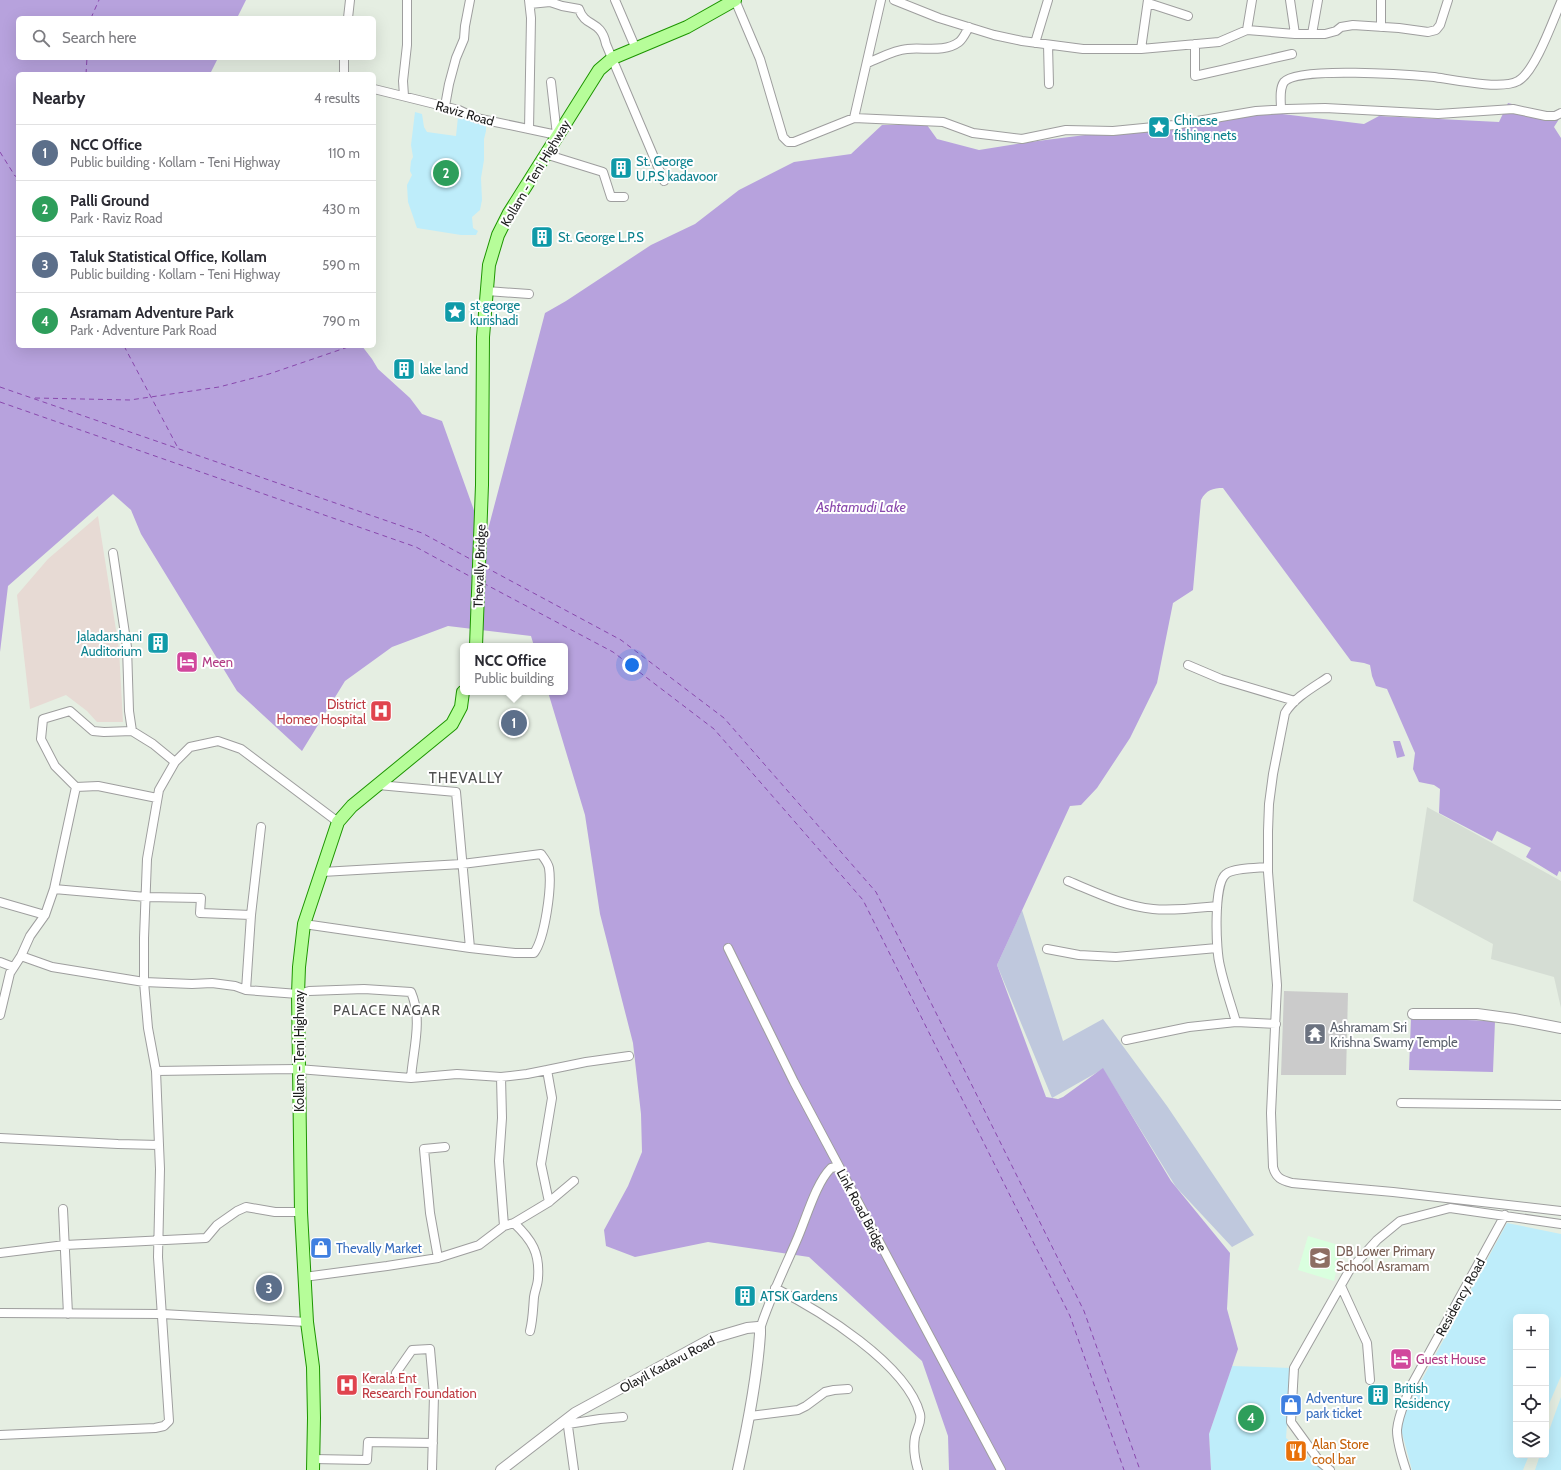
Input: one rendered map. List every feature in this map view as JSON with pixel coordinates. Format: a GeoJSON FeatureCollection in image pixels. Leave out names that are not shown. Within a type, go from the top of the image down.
{"type":"FeatureCollection","features":[{"type":"Feature","properties":{"kind":"main road","name":"Kollam - Teni Highway"},"geometry":{"type":"LineString","coordinates":[[482,486],[483,337],[489,265],[498,235],[509,213],[599,70],[613,58],[687,27],[735,0]]}},
{"type":"Feature","properties":{"kind":"main road","name":"Thevally Bridge"},"geometry":{"type":"LineString","coordinates":[[476,643],[482,486]]}},
{"type":"Feature","properties":{"kind":"main road","name":"Kollam - Teni Highway"},"geometry":{"type":"LineString","coordinates":[[313,1465],[313,1367],[307,1322],[304,1277],[298,1069],[299,967],[304,924],[338,822],[352,806],[452,724],[461,707],[463,695]]}},
{"type":"Feature","properties":{"kind":"street"},"geometry":{"type":"LineString","coordinates":[[348,16],[350,0]]}},
{"type":"Feature","properties":{"kind":"street"},"geometry":{"type":"LineString","coordinates":[[404,96],[403,81],[407,45],[407,0]]}},
{"type":"Feature","properties":{"kind":"street"},"geometry":{"type":"LineString","coordinates":[[445,106],[456,58],[464,39],[470,0]]}},
{"type":"Feature","properties":{"kind":"street"},"geometry":{"type":"LineString","coordinates":[[615,0],[636,49]]}},
{"type":"Feature","properties":{"kind":"street"},"geometry":{"type":"LineString","coordinates":[[735,0],[760,58],[783,137],[788,142],[794,142],[854,118],[944,122],[973,133],[1022,140],[1066,130],[1113,131],[1174,125],[1256,111],[1281,109],[1325,108],[1438,114],[1513,109],[1546,116],[1556,116],[1561,113]]}},
{"type":"Feature","properties":{"kind":"street"},"geometry":{"type":"LineString","coordinates":[[854,118],[881,0]]}},
{"type":"Feature","properties":{"kind":"street"},"geometry":{"type":"LineString","coordinates":[[894,0],[939,18],[994,35],[1035,43],[1083,49],[1141,49],[1219,42],[1247,30],[1295,34],[1325,34],[1346,25],[1428,32],[1436,30],[1440,25],[1448,0]]}},
{"type":"Feature","properties":{"kind":"street"},"geometry":{"type":"LineString","coordinates":[[1035,43],[1048,0]]}},
{"type":"Feature","properties":{"kind":"street"},"geometry":{"type":"LineString","coordinates":[[1247,30],[1252,0]]}},
{"type":"Feature","properties":{"kind":"street"},"geometry":{"type":"LineString","coordinates":[[1290,0],[1295,34]]}},
{"type":"Feature","properties":{"kind":"street"},"geometry":{"type":"LineString","coordinates":[[1312,34],[1318,0]]}},
{"type":"Feature","properties":{"kind":"street"},"geometry":{"type":"LineString","coordinates":[[1381,0],[1381,27]]}},
{"type":"Feature","properties":{"kind":"street"},"geometry":{"type":"LineString","coordinates":[[529,129],[530,2],[550,2],[579,10],[582,17],[597,25],[601,31],[664,181]]}},
{"type":"Feature","properties":{"kind":"street"},"geometry":{"type":"LineString","coordinates":[[1141,49],[1148,2],[1188,16]]}},
{"type":"Feature","properties":{"kind":"street"},"geometry":{"type":"LineString","coordinates":[[1281,109],[1282,88],[1284,82],[1291,78],[1315,74],[1385,73],[1487,84],[1511,84],[1520,80],[1536,60],[1561,2]]}},
{"type":"Feature","properties":{"kind":"street"},"geometry":{"type":"LineString","coordinates":[[867,63],[906,49],[934,49],[951,47],[960,42],[970,27]]}},
{"type":"Feature","properties":{"kind":"street"},"geometry":{"type":"LineString","coordinates":[[1195,44],[1195,76],[1292,54]]}},
{"type":"Feature","properties":{"kind":"street"},"geometry":{"type":"LineString","coordinates":[[1048,45],[1049,84]]}},
{"type":"Feature","properties":{"kind":"street"},"geometry":{"type":"LineString","coordinates":[[344,60],[344,72]]}},
{"type":"Feature","properties":{"kind":"street"},"geometry":{"type":"LineString","coordinates":[[551,82],[557,135]]}},
{"type":"Feature","properties":{"kind":"street","name":"Raviz Road"},"geometry":{"type":"LineString","coordinates":[[376,89],[445,106],[459,110],[476,118],[557,135]]}},
{"type":"Feature","properties":{"kind":"street"},"geometry":{"type":"LineString","coordinates":[[545,154],[603,172],[611,197],[624,197]]}},
{"type":"Feature","properties":{"kind":"street"},"geometry":{"type":"LineString","coordinates":[[487,291],[529,294]]}},
{"type":"Feature","properties":{"kind":"street"},"geometry":{"type":"LineString","coordinates":[[113,553],[127,647],[129,711],[132,731]]}},
{"type":"Feature","properties":{"kind":"street"},"geometry":{"type":"LineString","coordinates":[[1188,665],[1221,679],[1295,701]]}},
{"type":"Feature","properties":{"kind":"street"},"geometry":{"type":"LineString","coordinates":[[1327,678],[1295,701],[1285,713],[1273,774],[1269,804],[1268,867],[1277,985],[1271,1113],[1273,1167],[1275,1175],[1278,1178],[1292,1183],[1408,1193],[1561,1211]]}},
{"type":"Feature","properties":{"kind":"street"},"geometry":{"type":"LineString","coordinates":[[157,798],[98,786],[76,786],[55,766],[41,740],[44,720],[70,711],[93,731],[132,731],[153,744],[175,762]]}},
{"type":"Feature","properties":{"kind":"street"},"geometry":{"type":"LineString","coordinates":[[0,1435],[155,1428],[167,1425],[169,1421],[158,1257],[160,1169],[156,1070],[148,1028],[144,982],[147,859],[159,790],[175,762],[190,747],[218,741],[241,749],[338,822]]}},
{"type":"Feature","properties":{"kind":"street"},"geometry":{"type":"LineString","coordinates":[[378,785],[456,792],[470,948]]}},
{"type":"Feature","properties":{"kind":"street"},"geometry":{"type":"LineString","coordinates":[[0,1015],[13,968],[21,956],[30,936],[45,915],[54,889],[76,786]]}},
{"type":"Feature","properties":{"kind":"street"},"geometry":{"type":"LineString","coordinates":[[246,990],[251,915],[261,827]]}},
{"type":"Feature","properties":{"kind":"street"},"geometry":{"type":"LineString","coordinates":[[304,924],[515,953],[534,953],[538,947],[548,906],[549,867],[541,854],[462,864],[322,872]]}},
{"type":"Feature","properties":{"kind":"street"},"geometry":{"type":"LineString","coordinates":[[1236,1022],[1220,966],[1217,948],[1217,906],[1219,891],[1223,878],[1226,874],[1234,871],[1268,867]]}},
{"type":"Feature","properties":{"kind":"street"},"geometry":{"type":"LineString","coordinates":[[1068,881],[1102,895],[1152,909],[1173,910],[1217,906]]}},
{"type":"Feature","properties":{"kind":"street"},"geometry":{"type":"LineString","coordinates":[[54,889],[146,897],[200,898],[200,913],[251,915]]}},
{"type":"Feature","properties":{"kind":"street"},"geometry":{"type":"LineString","coordinates":[[0,902],[45,915]]}},
{"type":"Feature","properties":{"kind":"street","name":"Link Road Bridge"},"geometry":{"type":"LineString","coordinates":[[728,948],[794,1082],[1001,1470]]}},
{"type":"Feature","properties":{"kind":"street"},"geometry":{"type":"LineString","coordinates":[[1047,949],[1079,954],[1116,957],[1217,948]]}},
{"type":"Feature","properties":{"kind":"street"},"geometry":{"type":"LineString","coordinates":[[21,956],[52,967],[144,982],[192,984],[212,983],[235,986],[246,990],[298,994],[309,991],[364,989],[411,992],[416,1009],[417,1037],[413,1055],[411,1078]]}},
{"type":"Feature","properties":{"kind":"street"},"geometry":{"type":"LineString","coordinates":[[0,962],[13,968]]}},
{"type":"Feature","properties":{"kind":"street"},"geometry":{"type":"LineString","coordinates":[[1413,1014],[1477,1014],[1561,1028]]}},
{"type":"Feature","properties":{"kind":"street"},"geometry":{"type":"LineString","coordinates":[[1126,1040],[1189,1027],[1236,1022],[1276,1024]]}},
{"type":"Feature","properties":{"kind":"street"},"geometry":{"type":"LineString","coordinates":[[156,1070],[298,1069],[411,1078],[457,1074],[501,1077],[527,1074],[586,1062],[629,1056]]}},
{"type":"Feature","properties":{"kind":"street"},"geometry":{"type":"LineString","coordinates":[[547,1070],[552,1098],[541,1164],[549,1202]]}},
{"type":"Feature","properties":{"kind":"street"},"geometry":{"type":"LineString","coordinates":[[501,1077],[502,1118],[499,1161],[504,1226]]}},
{"type":"Feature","properties":{"kind":"street"},"geometry":{"type":"LineString","coordinates":[[1401,1103],[1561,1105]]}},
{"type":"Feature","properties":{"kind":"street"},"geometry":{"type":"LineString","coordinates":[[0,1138],[159,1145]]}},
{"type":"Feature","properties":{"kind":"street"},"geometry":{"type":"LineString","coordinates":[[438,1258],[430,1213],[424,1149],[445,1147]]}},
{"type":"Feature","properties":{"kind":"street"},"geometry":{"type":"LineString","coordinates":[[738,1470],[750,1416],[758,1367],[760,1329],[768,1304],[822,1180],[831,1168],[836,1167],[840,1169]]}},
{"type":"Feature","properties":{"kind":"street"},"geometry":{"type":"LineString","coordinates":[[304,1277],[438,1258],[479,1245],[504,1226],[514,1223],[549,1202],[574,1181]]}},
{"type":"Feature","properties":{"kind":"street"},"geometry":{"type":"LineString","coordinates":[[0,1253],[65,1245],[206,1238],[218,1225],[237,1211],[246,1207],[275,1212],[301,1212]]}},
{"type":"Feature","properties":{"kind":"street"},"geometry":{"type":"LineString","coordinates":[[1330,1470],[1320,1462],[1291,1422],[1294,1368],[1349,1271],[1377,1240],[1400,1221],[1450,1208],[1561,1224]]}},
{"type":"Feature","properties":{"kind":"street"},"geometry":{"type":"LineString","coordinates":[[63,1209],[68,1314]]}},
{"type":"Feature","properties":{"kind":"street","name":"Residency Road"},"geometry":{"type":"LineString","coordinates":[[1406,1470],[1397,1431],[1399,1418],[1410,1388],[1505,1215]]}},
{"type":"Feature","properties":{"kind":"street"},"geometry":{"type":"LineString","coordinates":[[514,1223],[527,1235],[536,1252],[538,1280],[534,1297],[533,1321],[530,1331]]}},
{"type":"Feature","properties":{"kind":"street"},"geometry":{"type":"LineString","coordinates":[[1341,1286],[1367,1343],[1370,1380]]}},
{"type":"Feature","properties":{"kind":"street"},"geometry":{"type":"LineString","coordinates":[[775,1288],[797,1299],[838,1324],[885,1363],[905,1386],[913,1398],[920,1415],[920,1425],[915,1437],[915,1459],[918,1470]]}},
{"type":"Feature","properties":{"kind":"street"},"geometry":{"type":"LineString","coordinates":[[0,1313],[162,1314],[307,1322]]}},
{"type":"Feature","properties":{"kind":"street","name":"Olayil Kadavu Road"},"geometry":{"type":"LineString","coordinates":[[501,1470],[582,1409],[713,1338],[747,1328],[758,1327],[760,1329]]}},
{"type":"Feature","properties":{"kind":"street"},"geometry":{"type":"LineString","coordinates":[[396,1374],[412,1350],[430,1349],[434,1395],[432,1470]]}},
{"type":"Feature","properties":{"kind":"street"},"geometry":{"type":"LineString","coordinates":[[750,1416],[798,1410],[825,1392],[848,1389]]}},
{"type":"Feature","properties":{"kind":"street"},"geometry":{"type":"LineString","coordinates":[[574,1470],[568,1421],[623,1417]]}},
{"type":"Feature","properties":{"kind":"street"},"geometry":{"type":"LineString","coordinates":[[313,1465],[367,1460],[368,1442],[433,1443]]}},
{"type":"Feature","properties":{"kind":"shaded area"},"geometry":{"type":"Polygon","coordinates":[[[415,112],[422,114],[424,127],[427,132],[456,136],[458,117],[462,117],[486,126],[484,139],[484,160],[481,178],[482,200],[480,210],[472,217],[473,228],[478,231],[476,235],[461,235],[417,228],[408,202],[407,185],[412,175],[410,171],[413,157],[411,145],[415,112]]]}},
{"type":"Feature","properties":{"kind":"shaded area"},"geometry":{"type":"Polygon","coordinates":[[[98,516],[119,649],[123,722],[97,722],[87,711],[66,695],[30,709],[17,595],[48,559],[98,516]]]}},
{"type":"Feature","properties":{"kind":"shaded area"},"geometry":{"type":"Polygon","coordinates":[[[1427,807],[1561,881],[1561,1008],[1554,977],[1491,959],[1493,944],[1413,901],[1427,807]]]}},
{"type":"Feature","properties":{"kind":"shaded area"},"geometry":{"type":"Polygon","coordinates":[[[1022,910],[1063,1041],[1103,1019],[1167,1106],[1254,1235],[1232,1247],[1176,1187],[1103,1069],[1052,1098],[997,965],[1022,910]]]}},
{"type":"Feature","properties":{"kind":"shaded area","name":"Ashramam Sri Krishna Swamy Temple"},"geometry":{"type":"Polygon","coordinates":[[[1284,991],[1348,993],[1346,1075],[1281,1075],[1284,991]]]}},
{"type":"Feature","properties":{"kind":"shaded area"},"geometry":{"type":"Polygon","coordinates":[[[1507,1223],[1561,1234],[1561,1376],[1549,1404],[1549,1314],[1513,1314],[1513,1458],[1528,1458],[1523,1470],[1412,1470],[1399,1422],[1507,1223]]]}},
{"type":"Feature","properties":{"kind":"shaded area","name":"DB Lower Primary School Asramam"},"geometry":{"type":"Polygon","coordinates":[[[1308,1236],[1342,1246],[1334,1281],[1298,1270],[1308,1236]]]}},
{"type":"Feature","properties":{"kind":"shaded area"},"geometry":{"type":"Polygon","coordinates":[[[1232,1366],[1291,1368],[1286,1438],[1324,1470],[1211,1470],[1209,1434],[1232,1366]]]}},
{"type":"Feature","properties":{"kind":"shaded area"},"geometry":{"type":"Polygon","coordinates":[[[1561,1397],[1561,1470],[1535,1470],[1539,1458],[1549,1458],[1549,1431],[1561,1397]]]}},
{"type":"Feature","properties":{"kind":"water","name":"Ashtamudi Lake"},"geometry":{"type":"Polygon","coordinates":[[[0,0],[246,0],[238,16],[16,16],[16,60],[217,60],[211,72],[16,72],[16,348],[364,348],[378,369],[410,398],[422,414],[442,421],[485,541],[545,313],[566,301],[651,245],[695,224],[739,190],[794,162],[851,154],[882,125],[927,125],[937,139],[979,150],[1022,143],[1243,115],[1274,113],[1364,124],[1379,116],[1499,122],[1508,103],[1561,116],[1554,127],[1561,138],[1561,872],[1559,871],[1557,876],[1526,857],[1531,848],[1497,831],[1492,841],[1439,813],[1440,789],[1434,785],[1419,782],[1413,769],[1415,753],[1387,689],[1376,686],[1370,665],[1351,661],[1223,488],[1216,488],[1210,490],[1201,500],[1193,590],[1173,603],[1157,683],[1130,738],[1097,788],[1081,805],[1070,806],[997,965],[1046,1097],[1058,1099],[1063,1097],[1103,1068],[1171,1181],[1230,1253],[1227,1309],[1238,1349],[1209,1434],[1211,1470],[949,1470],[948,1436],[922,1361],[809,1257],[708,1242],[635,1257],[606,1246],[604,1230],[628,1186],[642,1152],[641,1114],[633,1043],[600,914],[585,815],[549,695],[568,695],[568,643],[533,643],[531,636],[448,626],[392,647],[345,681],[302,751],[237,691],[141,534],[131,510],[113,494],[8,586],[0,652],[0,0]]]}},
{"type":"Feature","properties":{"kind":"water"},"geometry":{"type":"Polygon","coordinates":[[[1393,741],[1400,741],[1405,756],[1397,758],[1393,741]]]}},
{"type":"Feature","properties":{"kind":"water"},"geometry":{"type":"Polygon","coordinates":[[[1411,1018],[1495,1021],[1493,1072],[1409,1070],[1411,1018]]]}},
{"type":"Feature","properties":{"kind":"ferry route"},"geometry":{"type":"LineString","coordinates":[[92,16],[99,0]]}},
{"type":"Feature","properties":{"kind":"ferry route"},"geometry":{"type":"LineString","coordinates":[[86,72],[87,60]]}},
{"type":"Feature","properties":{"kind":"ferry route"},"geometry":{"type":"LineString","coordinates":[[0,152],[16,176]]}},
{"type":"Feature","properties":{"kind":"ferry route"},"geometry":{"type":"LineString","coordinates":[[125,348],[178,448]]}},
{"type":"Feature","properties":{"kind":"ferry route"},"geometry":{"type":"LineString","coordinates":[[35,398],[130,400],[219,387],[269,374],[345,348]]}},
{"type":"Feature","properties":{"kind":"ferry route"},"geometry":{"type":"LineString","coordinates":[[0,387],[422,533],[474,561]]}},
{"type":"Feature","properties":{"kind":"ferry route"},"geometry":{"type":"LineString","coordinates":[[0,402],[416,547],[473,578]]}},
{"type":"Feature","properties":{"kind":"ferry route"},"geometry":{"type":"LineString","coordinates":[[485,567],[621,640],[724,718],[876,892],[1084,1311],[1140,1470]]}},
{"type":"Feature","properties":{"kind":"ferry route"},"geometry":{"type":"LineString","coordinates":[[483,583],[613,652],[714,729],[863,900],[1070,1316],[1124,1470]]}},
{"type":"Feature","properties":{"kind":"place","name":"Chinese fishing nets"},"geometry":{"type":"Point","coordinates":[1159,127]}},
{"type":"Feature","properties":{"kind":"place","name":"St. George U.P.S kadavoor"},"geometry":{"type":"Point","coordinates":[621,168]}},
{"type":"Feature","properties":{"kind":"place","name":"Palli Ground"},"geometry":{"type":"Point","coordinates":[446,173]}},
{"type":"Feature","properties":{"kind":"place","name":"St. George L.P.S"},"geometry":{"type":"Point","coordinates":[542,237]}},
{"type":"Feature","properties":{"kind":"place","name":"st george kurishadi"},"geometry":{"type":"Point","coordinates":[455,312]}},
{"type":"Feature","properties":{"kind":"place","name":"lake land"},"geometry":{"type":"Point","coordinates":[404,369]}},
{"type":"Feature","properties":{"kind":"place","name":"Jaladarshani Auditorium"},"geometry":{"type":"Point","coordinates":[158,643]}},
{"type":"Feature","properties":{"kind":"place","name":"Meen"},"geometry":{"type":"Point","coordinates":[187,662]}},
{"type":"Feature","properties":{"kind":"place","name":"District Homeo Hospital"},"geometry":{"type":"Point","coordinates":[381,711]}},
{"type":"Feature","properties":{"kind":"place","name":"NCC Office"},"geometry":{"type":"Point","coordinates":[514,723]}},
{"type":"Feature","properties":{"kind":"place","name":"Ashramam Sri Krishna Swamy Temple"},"geometry":{"type":"Point","coordinates":[1315,1034]}},
{"type":"Feature","properties":{"kind":"place","name":"Thevally Market"},"geometry":{"type":"Point","coordinates":[321,1248]}},
{"type":"Feature","properties":{"kind":"place","name":"DB Lower Primary School Asramam"},"geometry":{"type":"Point","coordinates":[1320,1258]}},
{"type":"Feature","properties":{"kind":"place","name":"Taluk Statistical Office, Kollam"},"geometry":{"type":"Point","coordinates":[269,1288]}},
{"type":"Feature","properties":{"kind":"place","name":"ATSK Gardens"},"geometry":{"type":"Point","coordinates":[745,1296]}},
{"type":"Feature","properties":{"kind":"place","name":"Guest House"},"geometry":{"type":"Point","coordinates":[1401,1359]}},
{"type":"Feature","properties":{"kind":"place","name":"Kerala Ent Research Foundation"},"geometry":{"type":"Point","coordinates":[347,1385]}},
{"type":"Feature","properties":{"kind":"place","name":"British Residency"},"geometry":{"type":"Point","coordinates":[1378,1395]}},
{"type":"Feature","properties":{"kind":"place","name":"Adventure park ticket"},"geometry":{"type":"Point","coordinates":[1291,1405]}},
{"type":"Feature","properties":{"kind":"place","name":"Asramam Adventure Park"},"geometry":{"type":"Point","coordinates":[1251,1418]}},
{"type":"Feature","properties":{"kind":"place","name":"Alan Store cool bar"},"geometry":{"type":"Point","coordinates":[1296,1451]}},
{"type":"Feature","properties":{"kind":"district","name":"THEVALLY"},"geometry":{"type":"Point","coordinates":[466,778]}},
{"type":"Feature","properties":{"kind":"district","name":"PALACE NAGAR"},"geometry":{"type":"Point","coordinates":[387,1010]}}]}
